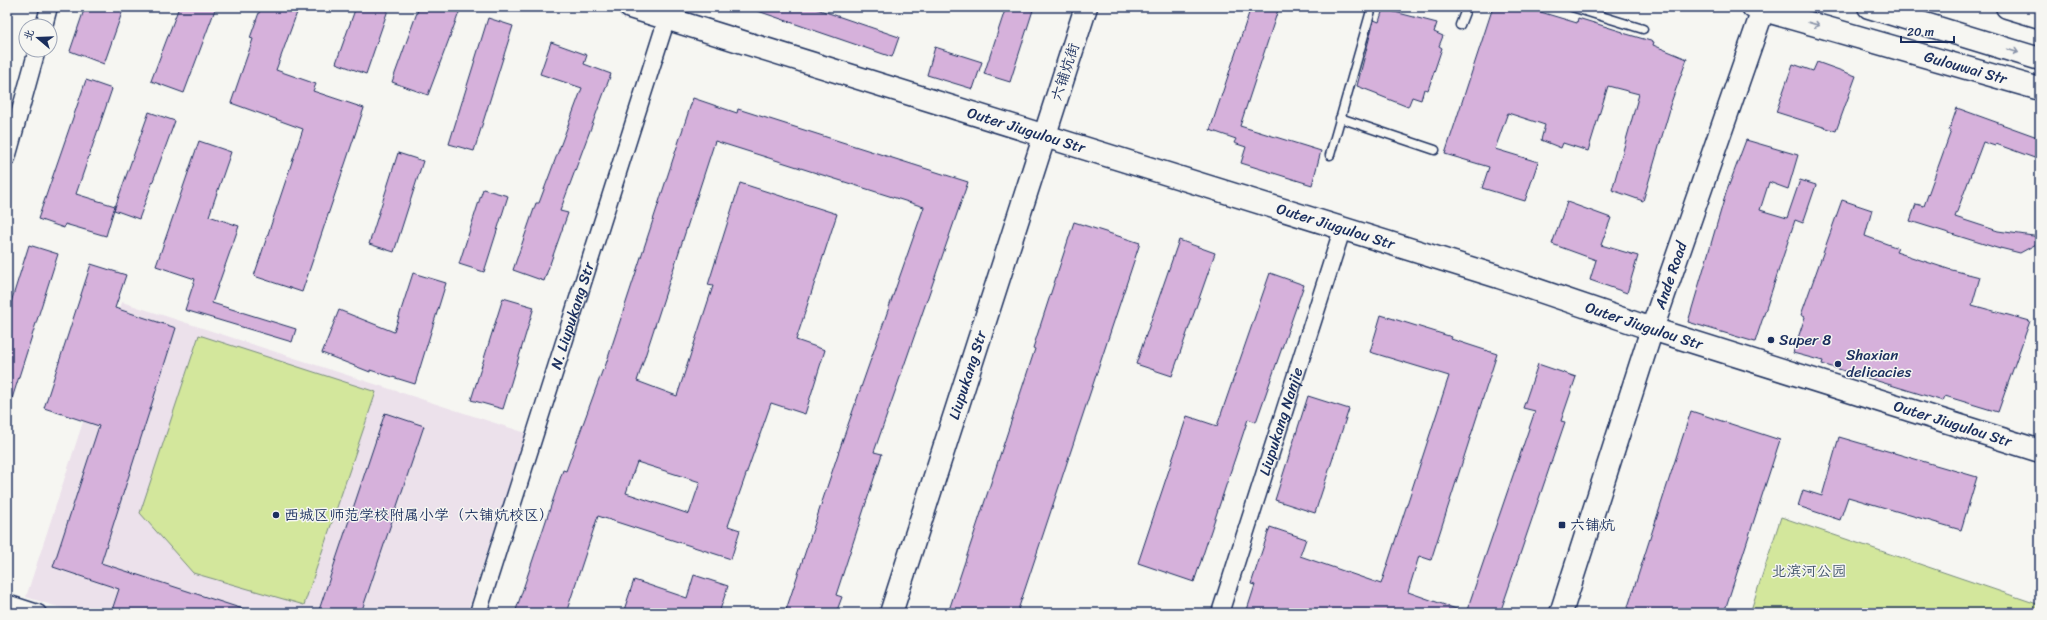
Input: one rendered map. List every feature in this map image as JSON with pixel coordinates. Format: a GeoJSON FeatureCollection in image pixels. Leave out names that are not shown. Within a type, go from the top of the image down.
{"type":"FeatureCollection","features":[{"type":"Feature","properties":{"kind":"main road","name":"Outer Jiugulou Str"},"geometry":{"type":"LineString","coordinates":[[630,7],[1500,278],[1652,329],[2040,451]]}},
{"type":"Feature","properties":{"kind":"main road","name":"六铺炕街"},"geometry":{"type":"LineString","coordinates":[[1044,137],[1086,7]]}},
{"type":"Feature","properties":{"kind":"main road"},"geometry":{"type":"LineString","coordinates":[[1868,7],[2040,59]]}},
{"type":"Feature","properties":{"kind":"main road"},"geometry":{"type":"LineString","coordinates":[[2007,7],[2040,17]]}},
{"type":"Feature","properties":{"kind":"main road","name":"Gulouwai Str"},"geometry":{"type":"LineString","coordinates":[[1760,8],[2040,89]]}},
{"type":"Feature","properties":{"kind":"main road","name":"Ande Road"},"geometry":{"type":"LineString","coordinates":[[1560,613],[1652,329],[1760,8]]}},
{"type":"Feature","properties":{"kind":"main road","name":"Liupukang Str"},"geometry":{"type":"LineString","coordinates":[[890,613],[1044,137]]}},
{"type":"Feature","properties":{"kind":"street"},"geometry":{"type":"LineString","coordinates":[[46,18],[49,7]]}},
{"type":"Feature","properties":{"kind":"street","name":"N. Liupukang Str"},"geometry":{"type":"LineString","coordinates":[[478,613],[667,18]]}},
{"type":"Feature","properties":{"kind":"street"},"geometry":{"type":"LineString","coordinates":[[7,158],[35,58]]}},
{"type":"Feature","properties":{"kind":"street","name":"Liupukang Nanjie"},"geometry":{"type":"LineString","coordinates":[[1220,613],[1342,230]]}},
{"type":"Feature","properties":{"kind":"street"},"geometry":{"type":"LineString","coordinates":[[7,603],[38,613]]}},
{"type":"Feature","properties":{"kind":"lane"},"geometry":{"type":"LineString","coordinates":[[1330,155],[1372,7]]}},
{"type":"Feature","properties":{"kind":"lane"},"geometry":{"type":"LineString","coordinates":[[1460,25],[1467,7]]}},
{"type":"Feature","properties":{"kind":"lane"},"geometry":{"type":"LineString","coordinates":[[1572,7],[1643,29]]}},
{"type":"Feature","properties":{"kind":"lane"},"geometry":{"type":"LineString","coordinates":[[1340,118],[1435,150]]}},
{"type":"Feature","properties":{"kind":"shaded area","name":"西城区师范学校附属小学（六铺炕校区）"},"geometry":{"type":"Polygon","coordinates":[[[122,302],[526,433],[467,613],[77,613],[26,597],[122,302]]]}},
{"type":"Feature","properties":{"kind":"green space"},"geometry":{"type":"Polygon","coordinates":[[[199,335],[376,392],[304,605],[193,573],[140,513],[199,335]]]}},
{"type":"Feature","properties":{"kind":"green space","name":"北滨河公园"},"geometry":{"type":"Polygon","coordinates":[[[1781,517],[2040,605],[2040,613],[1750,613],[1781,517]]]}},
{"type":"Feature","properties":{"kind":"building"},"geometry":{"type":"Polygon","coordinates":[[[85,7],[124,7],[104,64],[70,51],[85,7]]]}},
{"type":"Feature","properties":{"kind":"building"},"geometry":{"type":"Polygon","coordinates":[[[179,7],[216,7],[184,93],[151,81],[179,7]]]}},
{"type":"Feature","properties":{"kind":"building"},"geometry":{"type":"Polygon","coordinates":[[[261,7],[299,7],[276,70],[316,84],[313,91],[364,108],[302,292],[254,276],[303,129],[231,103],[253,39],[250,38],[261,7]]]}},
{"type":"Feature","properties":{"kind":"building"},"geometry":{"type":"Polygon","coordinates":[[[356,7],[389,7],[366,74],[336,63],[356,7]]]}},
{"type":"Feature","properties":{"kind":"building"},"geometry":{"type":"Polygon","coordinates":[[[419,7],[452,7],[460,10],[428,95],[392,82],[419,7]]]}},
{"type":"Feature","properties":{"kind":"building"},"geometry":{"type":"Polygon","coordinates":[[[753,7],[811,7],[899,37],[892,57],[752,9],[753,7]]]}},
{"type":"Feature","properties":{"kind":"building"},"geometry":{"type":"Polygon","coordinates":[[[1006,7],[1034,7],[1010,82],[984,74],[1006,7]]]}},
{"type":"Feature","properties":{"kind":"building"},"geometry":{"type":"Polygon","coordinates":[[[1251,7],[1279,7],[1240,126],[1321,151],[1312,185],[1241,163],[1246,147],[1234,143],[1236,139],[1210,130],[1251,7]]]}},
{"type":"Feature","properties":{"kind":"building"},"geometry":{"type":"Polygon","coordinates":[[[1493,7],[1524,7],[1577,23],[1578,18],[1654,42],[1653,45],[1687,59],[1669,108],[1670,109],[1643,201],[1612,190],[1639,94],[1608,86],[1588,151],[1563,143],[1561,148],[1541,140],[1545,125],[1508,113],[1495,149],[1538,162],[1525,201],[1482,188],[1489,167],[1445,154],[1493,7]]]}},
{"type":"Feature","properties":{"kind":"building"},"geometry":{"type":"Polygon","coordinates":[[[1383,9],[1437,23],[1434,32],[1443,36],[1439,46],[1442,48],[1428,90],[1424,89],[1421,100],[1412,97],[1408,107],[1357,86],[1374,20],[1379,22],[1383,9]]]}},
{"type":"Feature","properties":{"kind":"building"},"geometry":{"type":"Polygon","coordinates":[[[488,18],[513,26],[474,151],[449,144],[488,18]]]}},
{"type":"Feature","properties":{"kind":"building"},"geometry":{"type":"Polygon","coordinates":[[[551,42],[587,55],[584,64],[611,74],[560,211],[568,213],[544,281],[513,270],[536,203],[539,203],[582,88],[540,74],[551,42]]]}},
{"type":"Feature","properties":{"kind":"building"},"geometry":{"type":"Polygon","coordinates":[[[935,47],[982,62],[973,89],[927,75],[935,47]]]}},
{"type":"Feature","properties":{"kind":"building"},"geometry":{"type":"Polygon","coordinates":[[[1817,62],[1856,76],[1836,131],[1776,112],[1793,64],[1813,71],[1817,62]]]}},
{"type":"Feature","properties":{"kind":"building"},"geometry":{"type":"Polygon","coordinates":[[[86,80],[112,89],[76,194],[115,206],[106,236],[65,224],[64,228],[38,219],[86,80]]]}},
{"type":"Feature","properties":{"kind":"building"},"geometry":{"type":"Polygon","coordinates":[[[693,98],[737,113],[738,109],[968,182],[874,452],[882,454],[836,595],[842,597],[836,613],[785,613],[843,439],[924,207],[715,141],[637,381],[677,396],[713,286],[708,285],[740,183],[837,214],[796,340],[825,350],[805,414],[771,403],[728,526],[740,530],[731,559],[598,516],[566,613],[515,613],[563,470],[566,471],[603,369],[604,370],[693,98]],[[637,462],[626,493],[689,514],[700,482],[637,462]]]}},
{"type":"Feature","properties":{"kind":"building"},"geometry":{"type":"Polygon","coordinates":[[[1957,108],[2040,138],[2040,160],[1996,144],[1995,146],[1983,142],[1955,217],[1998,231],[2040,237],[2040,242],[2020,253],[2000,249],[1910,221],[1916,204],[1924,206],[1951,131],[1949,131],[1957,108]]]}},
{"type":"Feature","properties":{"kind":"building"},"geometry":{"type":"Polygon","coordinates":[[[149,112],[175,121],[139,219],[114,210],[149,112]]]}},
{"type":"Feature","properties":{"kind":"building"},"geometry":{"type":"Polygon","coordinates":[[[1746,140],[1798,155],[1788,189],[1769,182],[1760,210],[1787,218],[1800,180],[1816,185],[1803,223],[1795,220],[1755,342],[1688,322],[1726,193],[1746,140]]]}},
{"type":"Feature","properties":{"kind":"building"},"geometry":{"type":"Polygon","coordinates":[[[199,141],[231,152],[209,216],[239,226],[212,303],[296,329],[292,342],[185,310],[195,279],[156,266],[199,141]]]}},
{"type":"Feature","properties":{"kind":"building"},"geometry":{"type":"Polygon","coordinates":[[[398,153],[423,161],[394,252],[369,244],[398,153]]]}},
{"type":"Feature","properties":{"kind":"building"},"geometry":{"type":"Polygon","coordinates":[[[483,189],[508,196],[484,272],[459,264],[483,189]]]}},
{"type":"Feature","properties":{"kind":"building"},"geometry":{"type":"Polygon","coordinates":[[[1842,200],[1872,210],[1865,236],[1898,248],[1896,252],[1948,269],[1980,277],[1972,305],[2030,321],[1998,412],[1945,396],[1943,401],[1822,364],[1823,361],[1793,353],[1805,317],[1801,315],[1842,200]]]}},
{"type":"Feature","properties":{"kind":"building"},"geometry":{"type":"Polygon","coordinates":[[[1567,202],[1611,218],[1601,245],[1638,256],[1627,293],[1590,280],[1596,260],[1552,244],[1567,202]]]}},
{"type":"Feature","properties":{"kind":"building"},"geometry":{"type":"Polygon","coordinates":[[[1074,222],[1140,243],[1017,613],[948,613],[1035,349],[1033,348],[1074,222]]]}},
{"type":"Feature","properties":{"kind":"building"},"geometry":{"type":"Polygon","coordinates":[[[1179,240],[1215,253],[1172,376],[1136,364],[1179,240]]]}},
{"type":"Feature","properties":{"kind":"building"},"geometry":{"type":"Polygon","coordinates":[[[29,245],[58,254],[10,405],[7,405],[7,315],[29,245]]]}},
{"type":"Feature","properties":{"kind":"building"},"geometry":{"type":"Polygon","coordinates":[[[91,264],[126,275],[115,308],[176,328],[101,563],[246,610],[245,613],[111,613],[119,589],[53,567],[99,426],[44,408],[91,264]]]}},
{"type":"Feature","properties":{"kind":"building"},"geometry":{"type":"Polygon","coordinates":[[[413,273],[446,283],[415,384],[370,370],[370,372],[322,353],[339,310],[394,332],[413,273]]]}},
{"type":"Feature","properties":{"kind":"building"},"geometry":{"type":"Polygon","coordinates":[[[1270,273],[1304,285],[1256,422],[1248,419],[1194,582],[1138,563],[1187,416],[1217,426],[1270,273]]]}},
{"type":"Feature","properties":{"kind":"building"},"geometry":{"type":"Polygon","coordinates":[[[503,298],[534,307],[503,409],[471,400],[503,298]]]}},
{"type":"Feature","properties":{"kind":"building"},"geometry":{"type":"Polygon","coordinates":[[[1381,315],[1452,337],[1451,339],[1497,354],[1431,560],[1419,556],[1408,592],[1462,611],[1461,613],[1246,613],[1255,585],[1251,584],[1270,527],[1306,539],[1300,556],[1381,584],[1449,376],[1370,352],[1381,315]]]}},
{"type":"Feature","properties":{"kind":"building"},"geometry":{"type":"Polygon","coordinates":[[[1538,364],[1576,377],[1561,421],[1565,422],[1500,613],[1466,613],[1535,411],[1523,408],[1538,364]]]}},
{"type":"Feature","properties":{"kind":"building"},"geometry":{"type":"Polygon","coordinates":[[[1308,396],[1349,409],[1315,513],[1275,500],[1308,396]]]}},
{"type":"Feature","properties":{"kind":"building"},"geometry":{"type":"Polygon","coordinates":[[[1691,411],[1780,440],[1724,613],[1626,613],[1691,411]]]}},
{"type":"Feature","properties":{"kind":"building"},"geometry":{"type":"Polygon","coordinates":[[[385,413],[424,426],[361,613],[318,613],[385,413]]]}},
{"type":"Feature","properties":{"kind":"building"},"geometry":{"type":"Polygon","coordinates":[[[1839,437],[1977,477],[1961,530],[1848,497],[1840,520],[1798,506],[1803,490],[1822,496],[1839,437]]]}},
{"type":"Feature","properties":{"kind":"building"},"geometry":{"type":"Polygon","coordinates":[[[694,575],[728,586],[719,613],[623,613],[634,580],[687,598],[694,575]]]}},
{"type":"Feature","properties":{"kind":"place","name":"Super 8"},"geometry":{"type":"Point","coordinates":[1771,340]}},
{"type":"Feature","properties":{"kind":"place","name":"Shaxian delicacies"},"geometry":{"type":"Point","coordinates":[1838,364]}},
{"type":"Feature","properties":{"kind":"place","name":"西城区师范学校附属小学（六铺炕校区）"},"geometry":{"type":"Point","coordinates":[276,515]}},
{"type":"Feature","properties":{"kind":"place","name":"六铺炕"},"geometry":{"type":"Point","coordinates":[1562,525]}}]}
